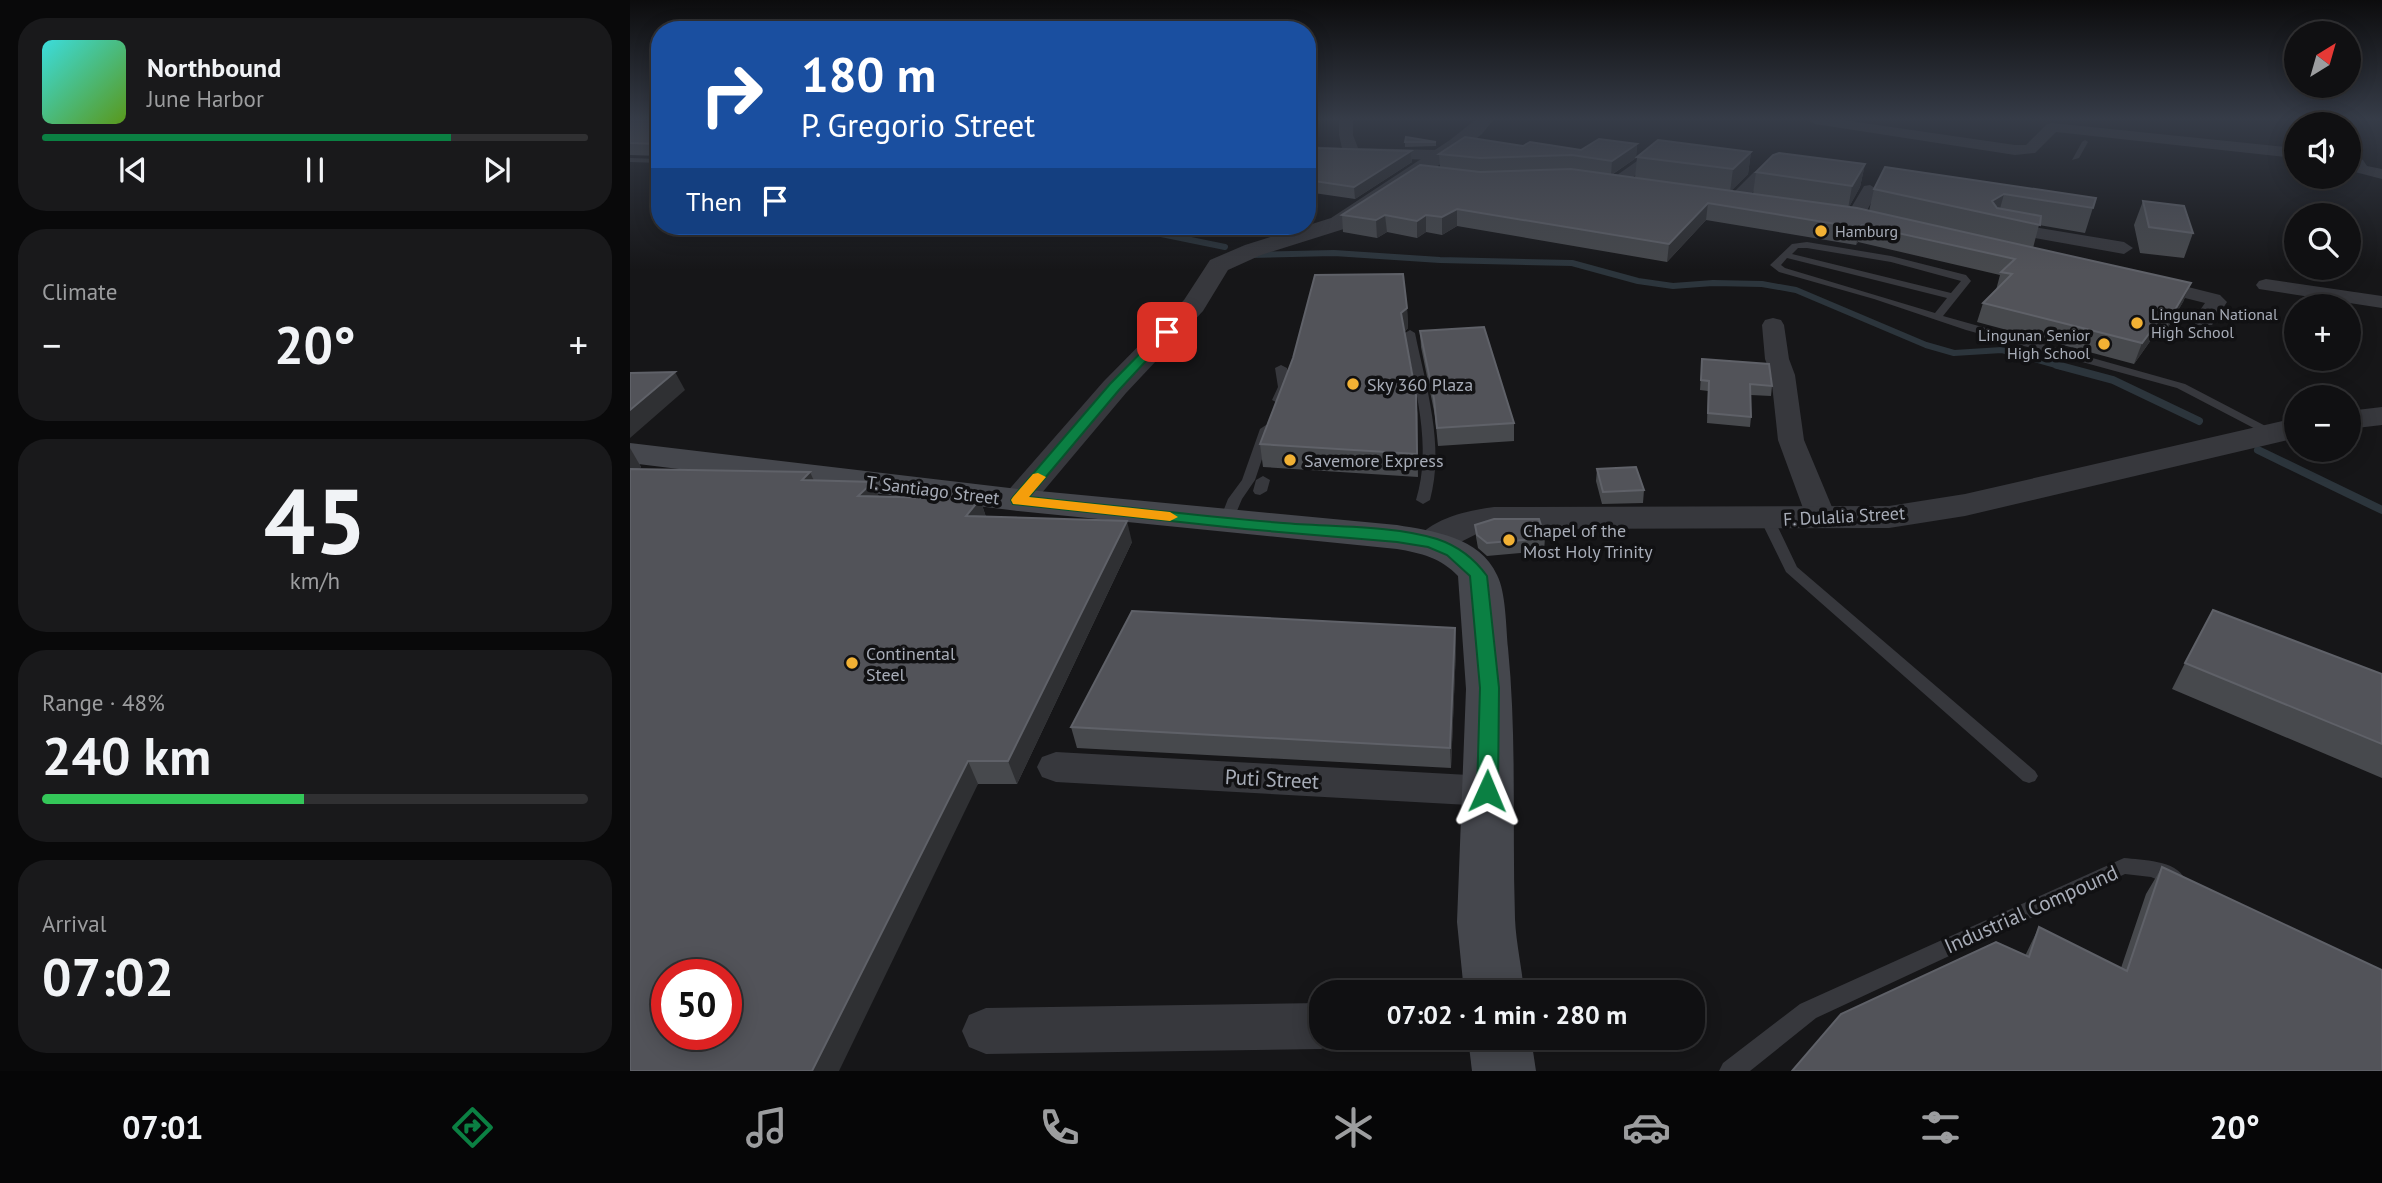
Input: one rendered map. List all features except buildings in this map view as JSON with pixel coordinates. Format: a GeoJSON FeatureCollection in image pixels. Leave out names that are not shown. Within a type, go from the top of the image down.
{"type":"FeatureCollection","features":[{"type":"Feature","properties":{"kind":"main road","name":"T. Santiago Street"},"geometry":{"type":"LineString","coordinates":[[630,453],[1226,523],[1397,537],[1427,521],[1478,576],[1489,688],[1486,922],[1493,980]]}},
{"type":"Feature","properties":{"kind":"main road"},"geometry":{"type":"LineString","coordinates":[[1501,1050],[1504,1071]]}},
{"type":"Feature","properties":{"kind":"street"},"geometry":{"type":"LineString","coordinates":[[1316,231],[1339,223],[1425,170]]}},
{"type":"Feature","properties":{"kind":"street"},"geometry":{"type":"LineString","coordinates":[[1615,183],[1632,170]]}},
{"type":"Feature","properties":{"kind":"street"},"geometry":{"type":"LineString","coordinates":[[1760,175],[1728,200],[1761,205]]}},
{"type":"Feature","properties":{"kind":"street"},"geometry":{"type":"LineString","coordinates":[[1593,180],[1642,187]]}},
{"type":"Feature","properties":{"kind":"street"},"geometry":{"type":"LineString","coordinates":[[1854,219],[1870,190]]}},
{"type":"Feature","properties":{"kind":"street"},"geometry":{"type":"LineString","coordinates":[[2001,207],[1992,230],[2125,265],[2213,299],[2217,302],[2204,320]]}},
{"type":"Feature","properties":{"kind":"street"},"geometry":{"type":"LineString","coordinates":[[2115,224],[2125,265]]}},
{"type":"Feature","properties":{"kind":"street"},"geometry":{"type":"LineString","coordinates":[[1018,500],[1115,387],[1194,305],[1219,265],[1244,253],[1303,235]]}},
{"type":"Feature","properties":{"kind":"street"},"geometry":{"type":"LineString","coordinates":[[2266,285],[2382,302]]}},
{"type":"Feature","properties":{"kind":"street"},"geometry":{"type":"LineString","coordinates":[[1773,325],[1777,359],[1783,375],[1791,440],[1822,519]]}},
{"type":"Feature","properties":{"kind":"street"},"geometry":{"type":"LineString","coordinates":[[2361,418],[2382,416]]}},
{"type":"Feature","properties":{"kind":"street","name":"F. Dulalia Street"},"geometry":{"type":"LineString","coordinates":[[1427,521],[1452,527],[1471,520],[1494,518],[1889,517],[1965,505],[2283,430]]}},
{"type":"Feature","properties":{"kind":"street","name":"Puti Street"},"geometry":{"type":"LineString","coordinates":[[1056,767],[1487,791]]}},
{"type":"Feature","properties":{"kind":"street"},"geometry":{"type":"LineString","coordinates":[[986,1031],[1309,1026]]}},
{"type":"Feature","properties":{"kind":"lane"},"geometry":{"type":"LineString","coordinates":[[1938,316],[1966,281],[1956,274],[1891,259],[1807,245],[1796,246],[1775,265],[1777,268],[1970,328],[2182,386],[2283,430]]}},
{"type":"Feature","properties":{"kind":"lane"},"geometry":{"type":"LineString","coordinates":[[1786,255],[1954,297]]}},
{"type":"Feature","properties":{"kind":"lane"},"geometry":{"type":"LineString","coordinates":[[1410,333],[1432,463],[1427,521]]}},
{"type":"Feature","properties":{"kind":"lane"},"geometry":{"type":"LineString","coordinates":[[1226,523],[1235,499],[1248,480],[1284,387],[1281,368]]}},
{"type":"Feature","properties":{"kind":"lane"},"geometry":{"type":"LineString","coordinates":[[1767,519],[1791,569],[2029,776]]}},
{"type":"Feature","properties":{"kind":"lane","name":"Industrial Compound"},"geometry":{"type":"LineString","coordinates":[[1731,1071],[1808,1011],[2124,866],[2153,869],[2189,886]]}},
{"type":"Feature","properties":{"kind":"waterway"},"geometry":{"type":"LineString","coordinates":[[1166,235],[1225,247]]}},
{"type":"Feature","properties":{"kind":"waterway"},"geometry":{"type":"LineString","coordinates":[[1251,255],[1334,253],[1440,260],[1572,263],[1638,281],[1673,286],[1713,283],[1762,284],[1796,290],[1926,345],[1954,353],[2002,350],[2063,367]]}},
{"type":"Feature","properties":{"kind":"waterway"},"geometry":{"type":"LineString","coordinates":[[2057,365],[2113,380],[2199,421]]}},
{"type":"Feature","properties":{"kind":"waterway"},"geometry":{"type":"LineString","coordinates":[[2258,450],[2382,510]]}},
{"type":"Feature","properties":{"kind":"slow traffic"},"geometry":{"type":"LineString","coordinates":[[1038,477],[1018,500],[1170,517]]}},
{"type":"Feature","properties":{"kind":"place","name":"Hamburg"},"geometry":{"type":"Point","coordinates":[1821,231]}},
{"type":"Feature","properties":{"kind":"place","name":"Lingunan National High School"},"geometry":{"type":"Point","coordinates":[2137,323]}},
{"type":"Feature","properties":{"kind":"place","name":"Lingunan Senior High School"},"geometry":{"type":"Point","coordinates":[2104,344]}},
{"type":"Feature","properties":{"kind":"place","name":"Sky 360 Plaza"},"geometry":{"type":"Point","coordinates":[1353,384]}},
{"type":"Feature","properties":{"kind":"place","name":"Savemore Express"},"geometry":{"type":"Point","coordinates":[1290,460]}},
{"type":"Feature","properties":{"kind":"place","name":"Chapel of the Most Holy Trinity"},"geometry":{"type":"Point","coordinates":[1509,540]}},
{"type":"Feature","properties":{"kind":"place","name":"Continental Steel"},"geometry":{"type":"Point","coordinates":[852,663]}},
{"type":"Feature","properties":{"kind":"route"},"geometry":{"type":"LineString","coordinates":[[1167,332],[1115,387],[1018,500],[1397,537],[1432,543],[1453,552],[1470,565],[1478,576],[1489,688],[1487,791]]}}]}
